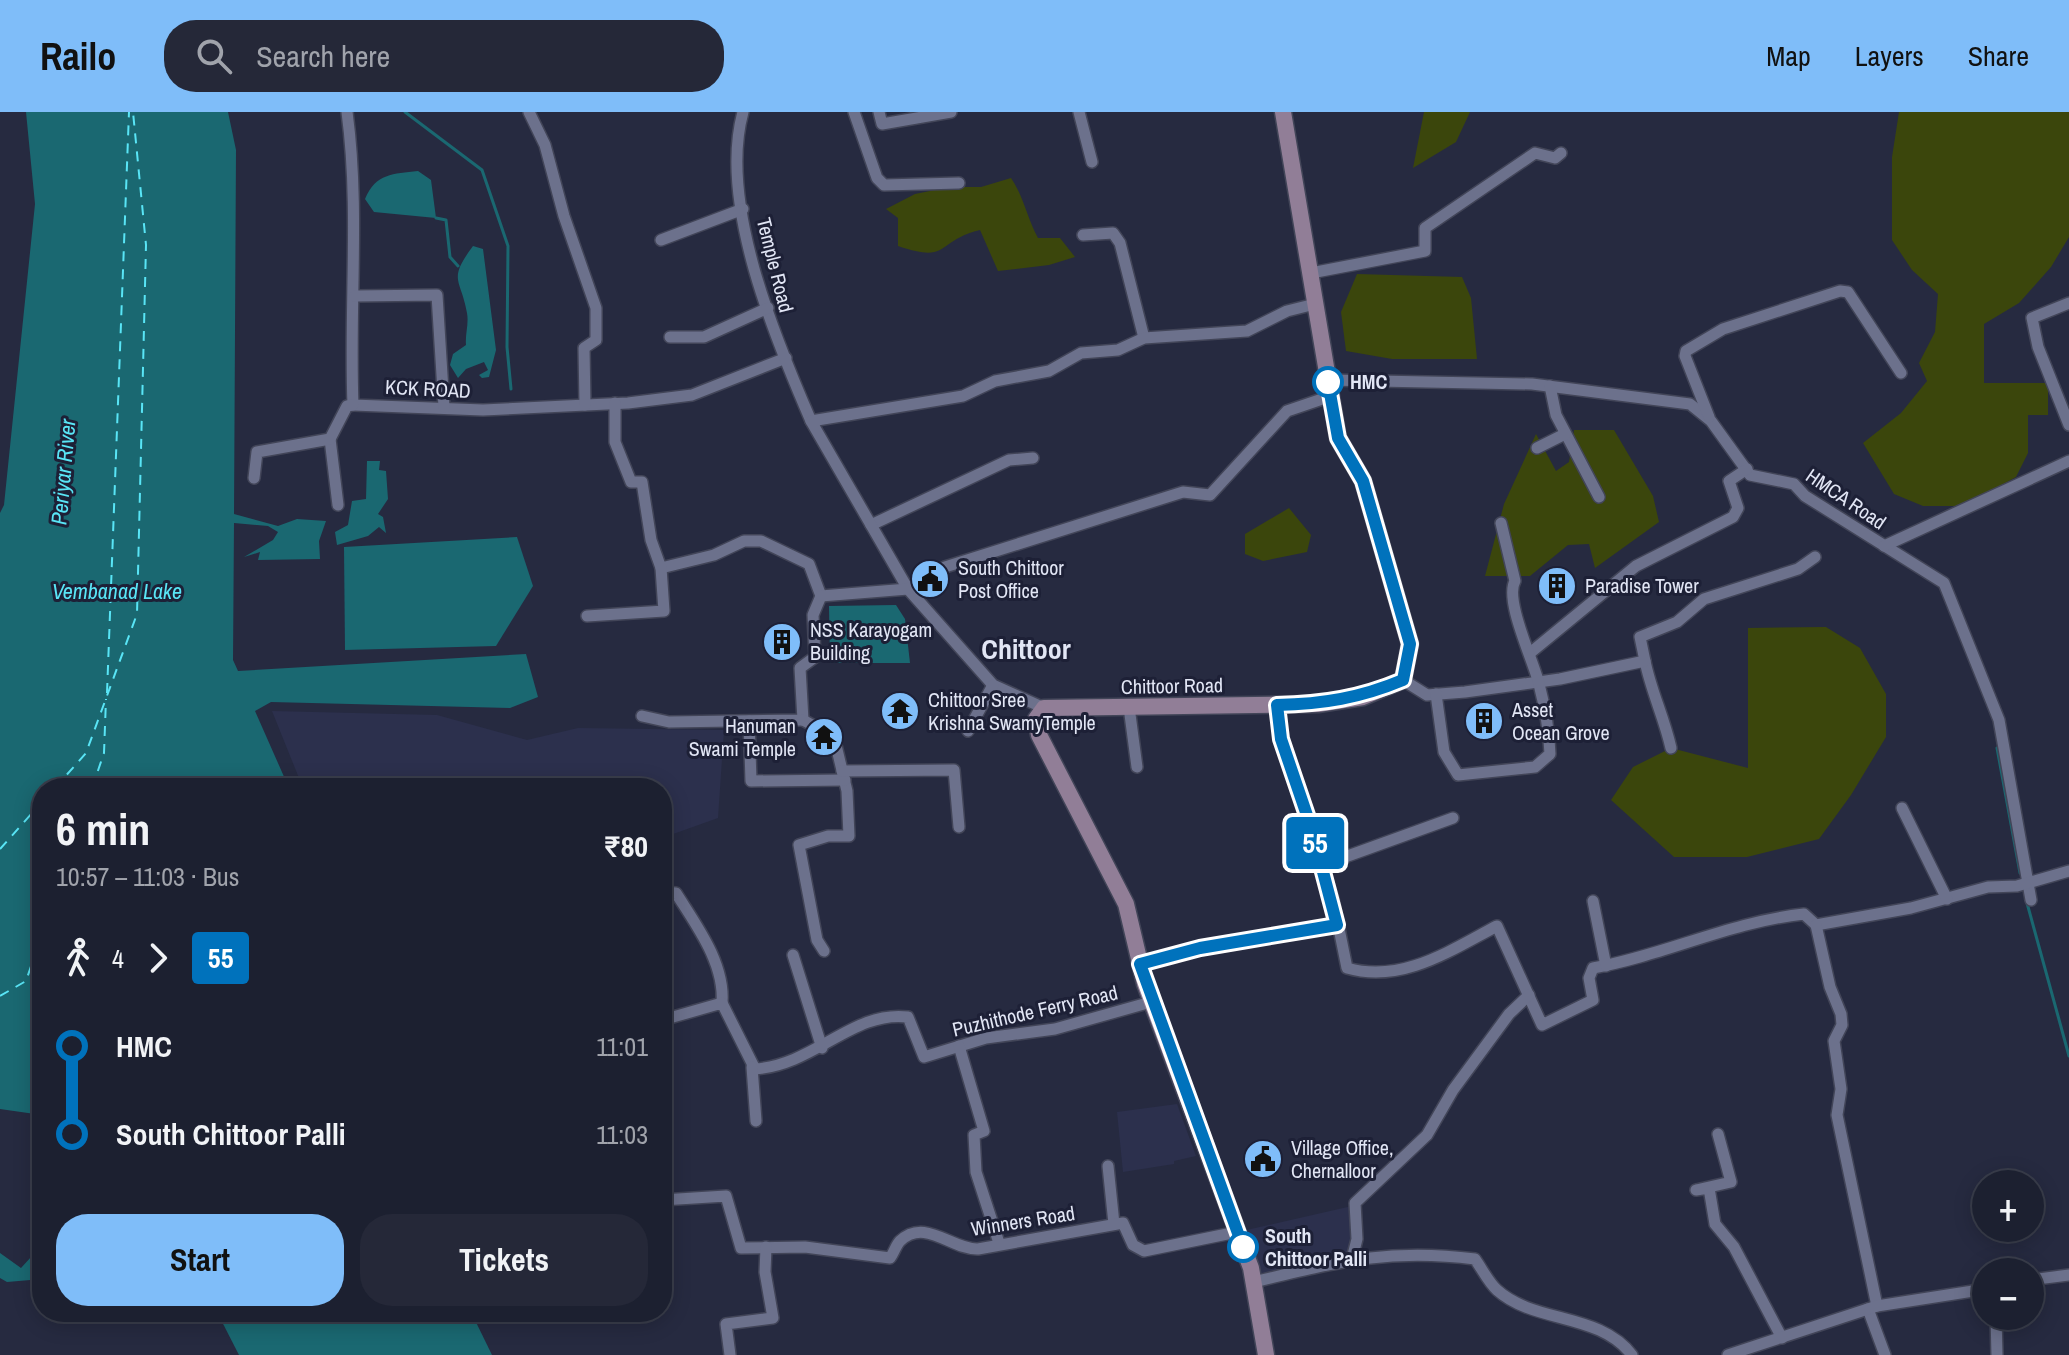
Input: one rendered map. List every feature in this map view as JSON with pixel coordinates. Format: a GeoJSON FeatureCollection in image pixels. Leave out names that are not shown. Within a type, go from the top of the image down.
{"type":"FeatureCollection","features":[{"type":"Feature","properties":{"kind":"main road"},"geometry":{"type":"LineString","coordinates":[[1283,112],[1338,438],[1363,481],[1410,644],[1403,680]]}},
{"type":"Feature","properties":{"kind":"main road","name":"Chittoor Road"},"geometry":{"type":"LineString","coordinates":[[1044,708],[1318,704],[1363,697],[1403,680]]}},
{"type":"Feature","properties":{"kind":"main road"},"geometry":{"type":"LineString","coordinates":[[1044,708],[1036,719],[1039,735],[1126,904],[1151,1002],[1254,1282],[1266,1355]]}},
{"type":"Feature","properties":{"kind":"street"},"geometry":{"type":"LineString","coordinates":[[338,505],[330,439],[347,406],[353,405],[351,342],[355,296],[355,173],[347,112]]}},
{"type":"Feature","properties":{"kind":"street"},"geometry":{"type":"LineString","coordinates":[[529,112],[545,145],[568,229],[596,308],[596,340],[584,348],[585,405]]}},
{"type":"Feature","properties":{"kind":"street","name":"Temple Road"},"geometry":{"type":"LineString","coordinates":[[743,112],[737,134],[743,209],[768,308],[811,421],[908,589],[993,685]]}},
{"type":"Feature","properties":{"kind":"street"},"geometry":{"type":"LineString","coordinates":[[854,112],[871,164],[884,185],[959,183]]}},
{"type":"Feature","properties":{"kind":"street"},"geometry":{"type":"LineString","coordinates":[[879,112],[882,124],[892,125],[951,112]]}},
{"type":"Feature","properties":{"kind":"street"},"geometry":{"type":"LineString","coordinates":[[1079,112],[1092,162]]}},
{"type":"Feature","properties":{"kind":"street"},"geometry":{"type":"LineString","coordinates":[[1311,273],[1425,251],[1425,228],[1535,153],[1555,158],[1561,153]]}},
{"type":"Feature","properties":{"kind":"street"},"geometry":{"type":"LineString","coordinates":[[661,240],[743,209]]}},
{"type":"Feature","properties":{"kind":"street"},"geometry":{"type":"LineString","coordinates":[[1083,235],[1113,233],[1120,243],[1144,338]]}},
{"type":"Feature","properties":{"kind":"street"},"geometry":{"type":"LineString","coordinates":[[1711,421],[1685,356],[1686,351],[1723,329],[1840,291],[1848,292],[1901,373]]}},
{"type":"Feature","properties":{"kind":"street"},"geometry":{"type":"LineString","coordinates":[[355,296],[437,295],[444,407]]}},
{"type":"Feature","properties":{"kind":"street"},"geometry":{"type":"LineString","coordinates":[[2069,303],[2032,318],[2038,347],[2069,425]]}},
{"type":"Feature","properties":{"kind":"street"},"geometry":{"type":"LineString","coordinates":[[811,421],[963,396],[995,381],[1049,371],[1081,353],[1118,350],[1144,338],[1247,331],[1287,311],[1315,304]]}},
{"type":"Feature","properties":{"kind":"street"},"geometry":{"type":"LineString","coordinates":[[670,337],[704,337],[768,308]]}},
{"type":"Feature","properties":{"kind":"street","name":"KCK ROAD"},"geometry":{"type":"LineString","coordinates":[[353,405],[508,410],[692,395],[786,358]]}},
{"type":"Feature","properties":{"kind":"street"},"geometry":{"type":"LineString","coordinates":[[821,596],[908,589],[945,567],[1183,492],[1210,495],[1287,411],[1329,388],[1403,379],[1550,386],[1690,404],[1711,421],[1747,469],[1729,481],[1738,508],[1733,517],[1636,566],[1530,653]]}},
{"type":"Feature","properties":{"kind":"street"},"geometry":{"type":"LineString","coordinates":[[1550,386],[1556,415],[1599,497]]}},
{"type":"Feature","properties":{"kind":"street"},"geometry":{"type":"LineString","coordinates":[[587,616],[664,611],[661,568],[651,540],[642,482],[631,482],[615,442],[615,403]]}},
{"type":"Feature","properties":{"kind":"street"},"geometry":{"type":"LineString","coordinates":[[1537,448],[1565,434]]}},
{"type":"Feature","properties":{"kind":"street"},"geometry":{"type":"LineString","coordinates":[[254,478],[257,452],[330,439]]}},
{"type":"Feature","properties":{"kind":"street"},"geometry":{"type":"LineString","coordinates":[[871,525],[1009,460],[1033,458]]}},
{"type":"Feature","properties":{"kind":"street"},"geometry":{"type":"LineString","coordinates":[[1884,546],[2069,461]]}},
{"type":"Feature","properties":{"kind":"street","name":"HMCA Road"},"geometry":{"type":"LineString","coordinates":[[1747,469],[1750,475],[1794,484],[1805,496],[1944,583],[1999,720],[2031,900]]}},
{"type":"Feature","properties":{"kind":"street"},"geometry":{"type":"LineString","coordinates":[[1436,694],[1444,752],[1458,775],[1535,767],[1550,754],[1539,682],[1514,602],[1511,587],[1515,581],[1501,523]]}},
{"type":"Feature","properties":{"kind":"street"},"geometry":{"type":"LineString","coordinates":[[661,568],[714,555],[744,541],[761,541],[809,564],[821,596],[813,615],[815,657],[800,668],[803,720]]}},
{"type":"Feature","properties":{"kind":"street"},"geometry":{"type":"LineString","coordinates":[[1671,748],[1664,715],[1650,686],[1640,637],[1677,622],[1704,599],[1798,569],[1815,557]]}},
{"type":"Feature","properties":{"kind":"street"},"geometry":{"type":"LineString","coordinates":[[1403,680],[1419,691],[1436,694],[1539,682],[1645,661]]}},
{"type":"Feature","properties":{"kind":"street"},"geometry":{"type":"LineString","coordinates":[[968,731],[993,685],[1044,708]]}},
{"type":"Feature","properties":{"kind":"street"},"geometry":{"type":"LineString","coordinates":[[1277,705],[1281,739],[1333,899],[1347,968],[1367,972],[1430,962],[1497,926],[1505,951],[1542,1025],[1593,1000],[1589,978],[1593,968],[1658,954],[1706,934],[1775,917],[1804,914],[1816,925],[1830,987],[1841,1014],[1842,1025],[1834,1041],[1841,1089],[1837,1115],[1882,1353]]}},
{"type":"Feature","properties":{"kind":"street"},"geometry":{"type":"LineString","coordinates":[[1129,707],[1137,767]]}},
{"type":"Feature","properties":{"kind":"street"},"geometry":{"type":"LineString","coordinates":[[642,716],[669,722],[803,720],[834,737],[844,775],[849,836],[828,836],[799,845],[817,940],[824,951]]}},
{"type":"Feature","properties":{"kind":"street"},"geometry":{"type":"LineString","coordinates":[[749,721],[751,781],[954,770],[959,827]]}},
{"type":"Feature","properties":{"kind":"street"},"geometry":{"type":"LineString","coordinates":[[1902,808],[1947,899]]}},
{"type":"Feature","properties":{"kind":"street"},"geometry":{"type":"LineString","coordinates":[[1320,866],[1453,818]]}},
{"type":"Feature","properties":{"kind":"street"},"geometry":{"type":"LineString","coordinates":[[1816,925],[1947,899],[1973,890],[2028,883],[2069,871]]}},
{"type":"Feature","properties":{"kind":"street"},"geometry":{"type":"LineString","coordinates":[[672,893],[676,893],[697,928],[724,985],[722,1003],[752,1067],[756,1121]]}},
{"type":"Feature","properties":{"kind":"street"},"geometry":{"type":"LineString","coordinates":[[1593,901],[1606,966]]}},
{"type":"Feature","properties":{"kind":"street"},"geometry":{"type":"LineString","coordinates":[[1140,964],[1200,948],[1337,925]]}},
{"type":"Feature","properties":{"kind":"street"},"geometry":{"type":"LineString","coordinates":[[793,955],[822,1048]]}},
{"type":"Feature","properties":{"kind":"street"},"geometry":{"type":"LineString","coordinates":[[1352,1259],[1357,1239],[1355,1203],[1427,1135],[1453,1090],[1509,1014],[1529,995]]}},
{"type":"Feature","properties":{"kind":"street","name":"Puzhithode Ferry Road"},"geometry":{"type":"LineString","coordinates":[[752,1067],[783,1065],[822,1048],[857,1026],[903,1017],[908,1017],[924,1057],[959,1046],[1055,1029],[1151,1002]]}},
{"type":"Feature","properties":{"kind":"street"},"geometry":{"type":"LineString","coordinates":[[673,1017],[722,1003]]}},
{"type":"Feature","properties":{"kind":"street"},"geometry":{"type":"LineString","coordinates":[[959,1046],[984,1131],[974,1135],[976,1172],[999,1243]]}},
{"type":"Feature","properties":{"kind":"street"},"geometry":{"type":"LineString","coordinates":[[1718,1134],[1731,1182],[1696,1190],[1709,1188],[1715,1224],[1734,1247],[1782,1338]]}},
{"type":"Feature","properties":{"kind":"street"},"geometry":{"type":"LineString","coordinates":[[1108,1166],[1114,1224],[1123,1223],[1133,1245],[1144,1251],[1237,1232]]}},
{"type":"Feature","properties":{"kind":"street","name":"Winners Road"},"geometry":{"type":"LineString","coordinates":[[672,1199],[722,1194],[731,1207],[738,1245],[746,1249],[805,1247],[890,1258],[899,1242],[916,1233],[936,1233],[963,1249],[1049,1239],[1114,1224]]}},
{"type":"Feature","properties":{"kind":"street"},"geometry":{"type":"LineString","coordinates":[[730,1355],[726,1324],[773,1318],[765,1272],[766,1247]]}},
{"type":"Feature","properties":{"kind":"street"},"geometry":{"type":"LineString","coordinates":[[1254,1282],[1352,1259],[1425,1253],[1475,1259],[1497,1290],[1518,1302],[1574,1319],[1611,1337],[1632,1355]]}},
{"type":"Feature","properties":{"kind":"street"},"geometry":{"type":"LineString","coordinates":[[2044,1278],[2069,1275]]}},
{"type":"Feature","properties":{"kind":"street"},"geometry":{"type":"LineString","coordinates":[[1728,1355],[1768,1350],[1782,1338],[1873,1307],[1972,1291]]}},
{"type":"Feature","properties":{"kind":"street"},"geometry":{"type":"LineString","coordinates":[[1996,1330],[1997,1355]]}},
{"type":"Feature","properties":{"kind":"shaded area"},"geometry":{"type":"Polygon","coordinates":[[[1424,112],[1470,112],[1456,142],[1413,168],[1424,112]]]}},
{"type":"Feature","properties":{"kind":"shaded area"},"geometry":{"type":"Polygon","coordinates":[[[1899,112],[2069,112],[2069,237],[2051,267],[2019,303],[1984,324],[1984,383],[2048,383],[2048,415],[2028,415],[2028,453],[2016,477],[1964,506],[1923,506],[1894,494],[1863,443],[1901,413],[1927,381],[1919,363],[1935,332],[1938,294],[1912,270],[1892,240],[1892,157],[1899,112]]]}},
{"type":"Feature","properties":{"kind":"shaded area"},"geometry":{"type":"Polygon","coordinates":[[[1011,178],[1038,238],[1060,238],[1075,257],[1049,265],[998,271],[980,230],[935,252],[898,246],[898,218],[886,209],[915,194],[950,187],[981,187],[1011,178]]]}},
{"type":"Feature","properties":{"kind":"shaded area"},"geometry":{"type":"Polygon","coordinates":[[[1357,274],[1462,277],[1471,298],[1477,359],[1392,359],[1346,351],[1341,312],[1357,274]]]}},
{"type":"Feature","properties":{"kind":"shaded area"},"geometry":{"type":"Polygon","coordinates":[[[1574,430],[1614,430],[1653,496],[1659,522],[1595,568],[1589,544],[1568,545],[1530,576],[1485,576],[1504,504],[1536,434],[1556,471],[1569,462],[1574,430]]]}},
{"type":"Feature","properties":{"kind":"shaded area"},"geometry":{"type":"Polygon","coordinates":[[[1289,508],[1311,535],[1307,552],[1263,561],[1245,554],[1245,534],[1289,508]]]}},
{"type":"Feature","properties":{"kind":"shaded area"},"geometry":{"type":"Polygon","coordinates":[[[1826,627],[1860,648],[1886,694],[1886,737],[1851,795],[1819,839],[1747,857],[1674,857],[1611,800],[1633,767],[1671,748],[1748,768],[1748,628],[1826,627]]]}},
{"type":"Feature","properties":{"kind":"shaded area"},"geometry":{"type":"Polygon","coordinates":[[[272,711],[437,715],[527,740],[578,728],[724,730],[718,818],[672,834],[672,778],[299,778],[272,711]]]}},
{"type":"Feature","properties":{"kind":"shaded area"},"geometry":{"type":"Polygon","coordinates":[[[1177,1104],[1196,1156],[1174,1161],[1174,1164],[1123,1172],[1117,1112],[1177,1104]]]}},
{"type":"Feature","properties":{"kind":"shaded area"},"geometry":{"type":"Polygon","coordinates":[[[1352,1206],[1355,1235],[1350,1256],[1261,1276],[1242,1231],[1352,1206]]]}},
{"type":"Feature","properties":{"kind":"water","name":"Vembanad Lake"},"geometry":{"type":"Polygon","coordinates":[[[26,112],[228,112],[236,150],[234,514],[278,526],[297,519],[326,521],[319,541],[320,559],[258,560],[260,552],[244,557],[273,540],[278,532],[268,526],[234,523],[233,660],[238,671],[526,654],[538,697],[510,708],[271,702],[255,711],[285,778],[32,778],[32,1114],[0,1109],[0,513],[4,505],[35,204],[26,112]]]}},
{"type":"Feature","properties":{"kind":"water"},"geometry":{"type":"Polygon","coordinates":[[[418,171],[431,180],[436,218],[374,212],[365,199],[374,184],[386,176],[418,171]]]}},
{"type":"Feature","properties":{"kind":"water"},"geometry":{"type":"Polygon","coordinates":[[[473,246],[483,249],[496,350],[489,377],[479,375],[488,370],[484,362],[466,369],[458,378],[450,365],[453,354],[466,345],[468,321],[458,273],[473,246]]]}},
{"type":"Feature","properties":{"kind":"water"},"geometry":{"type":"Polygon","coordinates":[[[367,461],[380,461],[379,470],[386,471],[388,499],[378,514],[383,517],[386,533],[379,527],[368,536],[337,545],[335,532],[348,525],[352,501],[366,499],[367,461]]]}},
{"type":"Feature","properties":{"kind":"water"},"geometry":{"type":"Polygon","coordinates":[[[517,537],[533,586],[496,646],[345,650],[344,547],[517,537]]]}},
{"type":"Feature","properties":{"kind":"water"},"geometry":{"type":"Polygon","coordinates":[[[896,605],[905,619],[910,663],[830,663],[829,606],[896,605]]]}},
{"type":"Feature","properties":{"kind":"water"},"geometry":{"type":"Polygon","coordinates":[[[0,1253],[21,1268],[32,1256],[32,1280],[7,1282],[0,1278],[0,1253]]]}},
{"type":"Feature","properties":{"kind":"water"},"geometry":{"type":"Polygon","coordinates":[[[222,1322],[476,1322],[492,1355],[239,1355],[222,1322]]]}},
{"type":"Feature","properties":{"kind":"waterway"},"geometry":{"type":"LineString","coordinates":[[405,112],[482,170],[508,246],[507,347],[511,389]]}},
{"type":"Feature","properties":{"kind":"waterway"},"geometry":{"type":"LineString","coordinates":[[436,218],[446,220],[450,257],[458,266]]}},
{"type":"Feature","properties":{"kind":"waterway"},"geometry":{"type":"LineString","coordinates":[[1997,748],[2020,873]]}},
{"type":"Feature","properties":{"kind":"waterway"},"geometry":{"type":"LineString","coordinates":[[2027,903],[2069,1056]]}},
{"type":"Feature","properties":{"kind":"ferry route"},"geometry":{"type":"LineString","coordinates":[[107,693],[129,112]]}},
{"type":"Feature","properties":{"kind":"ferry route"},"geometry":{"type":"LineString","coordinates":[[64,778],[86,753],[137,614],[146,245],[133,112]]}},
{"type":"Feature","properties":{"kind":"ferry route"},"geometry":{"type":"LineString","coordinates":[[95,778],[104,753],[106,699]]}},
{"type":"Feature","properties":{"kind":"ferry route"},"geometry":{"type":"LineString","coordinates":[[0,849],[32,813]]}},
{"type":"Feature","properties":{"kind":"ferry route"},"geometry":{"type":"LineString","coordinates":[[0,996],[26,981],[32,963]]}},
{"type":"Feature","properties":{"kind":"bus line","name":"55"},"geometry":{"type":"LineString","coordinates":[[1243,1247],[1140,964],[1200,948],[1337,925],[1333,899],[1281,739],[1277,705],[1318,704],[1363,697],[1403,680],[1410,644],[1363,481],[1338,438],[1328,382]]}},
{"type":"Feature","properties":{"kind":"place","name":"HMC"},"geometry":{"type":"Point","coordinates":[1328,382]}},
{"type":"Feature","properties":{"kind":"place","name":"South Chittoor Post Office"},"geometry":{"type":"Point","coordinates":[930,579]}},
{"type":"Feature","properties":{"kind":"place","name":"Paradise Tower"},"geometry":{"type":"Point","coordinates":[1557,586]}},
{"type":"Feature","properties":{"kind":"place","name":"NSS Karayogam Building"},"geometry":{"type":"Point","coordinates":[782,642]}},
{"type":"Feature","properties":{"kind":"place","name":"Chittoor Sree Krishna SwamyTemple"},"geometry":{"type":"Point","coordinates":[900,711]}},
{"type":"Feature","properties":{"kind":"place","name":"Asset Ocean Grove"},"geometry":{"type":"Point","coordinates":[1484,721]}},
{"type":"Feature","properties":{"kind":"place","name":"Hanuman Swami Temple"},"geometry":{"type":"Point","coordinates":[824,737]}},
{"type":"Feature","properties":{"kind":"place","name":"Village Office, Chernalloor"},"geometry":{"type":"Point","coordinates":[1263,1159]}},
{"type":"Feature","properties":{"kind":"place","name":"South Chittoor Palli"},"geometry":{"type":"Point","coordinates":[1243,1247]}},
{"type":"Feature","properties":{"kind":"district","name":"Chittoor"},"geometry":{"type":"Point","coordinates":[1026,649]}},
{"type":"Feature","properties":{"kind":"water label","name":"Periyar River"},"geometry":{"type":"Point","coordinates":[63,472]}}]}
